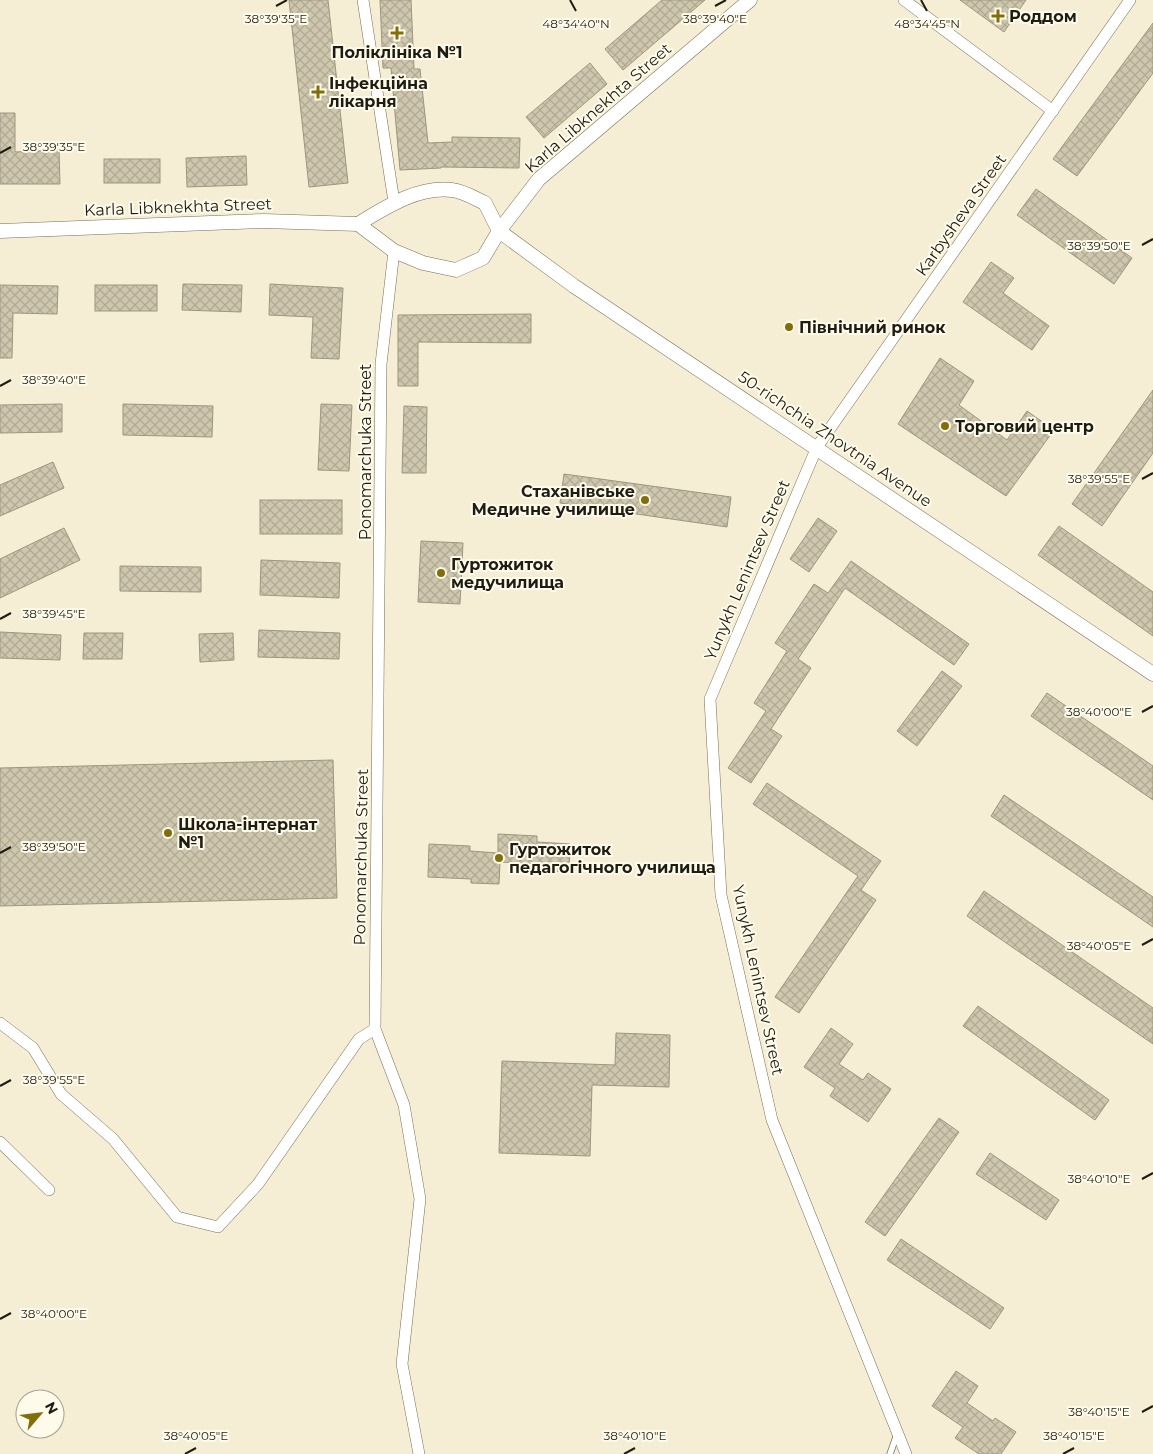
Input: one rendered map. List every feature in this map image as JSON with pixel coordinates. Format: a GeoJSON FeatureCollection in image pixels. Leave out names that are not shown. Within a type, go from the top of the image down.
{"type":"FeatureCollection","features":[{"type":"Feature","properties":{"kind":"street"},"geometry":{"type":"LineString","coordinates":[[363,0],[394,202]]}},
{"type":"Feature","properties":{"kind":"street","name":"Karla Libknekhta Street"},"geometry":{"type":"LineString","coordinates":[[0,231],[264,221],[358,224],[394,251],[423,263],[456,270],[483,258],[499,231],[539,179],[750,0]]}},
{"type":"Feature","properties":{"kind":"street"},"geometry":{"type":"LineString","coordinates":[[904,0],[1053,110]]}},
{"type":"Feature","properties":{"kind":"street","name":"Karbysheva Street"},"geometry":{"type":"LineString","coordinates":[[817,447],[1130,0]]}},
{"type":"Feature","properties":{"kind":"street"},"geometry":{"type":"LineString","coordinates":[[358,224],[394,202],[419,193],[453,190],[485,203],[499,231]]}},
{"type":"Feature","properties":{"kind":"street","name":"50-richchia Zhovtnia Avenue"},"geometry":{"type":"LineString","coordinates":[[499,231],[574,286],[817,447],[1153,674]]}},
{"type":"Feature","properties":{"kind":"street","name":"Ponomarchuka Street"},"geometry":{"type":"LineString","coordinates":[[394,251],[381,364],[375,1029],[404,1105],[420,1199],[402,1364],[419,1454]]}},
{"type":"Feature","properties":{"kind":"street","name":"Yunykh Lenintsev Street"},"geometry":{"type":"LineString","coordinates":[[817,447],[710,699],[721,895],[772,1120],[906,1454]]}},
{"type":"Feature","properties":{"kind":"street"},"geometry":{"type":"LineString","coordinates":[[0,1023],[33,1048],[61,1094],[113,1139],[176,1217],[218,1228],[258,1184],[359,1039],[375,1029]]}},
{"type":"Feature","properties":{"kind":"street"},"geometry":{"type":"LineString","coordinates":[[0,1142],[49,1190]]}},
{"type":"Feature","properties":{"kind":"lane"},"geometry":{"type":"LineString","coordinates":[[890,1454],[897,1432]]}},
{"type":"Feature","properties":{"kind":"building","name":"Інфекційна лікарня"},"geometry":{"type":"Polygon","coordinates":[[[289,0],[328,0],[348,183],[309,187],[289,0]]]}},
{"type":"Feature","properties":{"kind":"building"},"geometry":{"type":"Polygon","coordinates":[[[380,0],[411,0],[414,69],[420,69],[428,143],[452,142],[452,137],[520,138],[519,168],[441,167],[400,170],[391,68],[383,68],[380,0]]]}},
{"type":"Feature","properties":{"kind":"building"},"geometry":{"type":"Polygon","coordinates":[[[662,0],[705,0],[623,70],[605,49],[662,0]]]}},
{"type":"Feature","properties":{"kind":"building","name":"Роддом"},"geometry":{"type":"Polygon","coordinates":[[[960,0],[1026,0],[1004,32],[960,0]]]}},
{"type":"Feature","properties":{"kind":"building"},"geometry":{"type":"Polygon","coordinates":[[[1153,23],[1153,73],[1077,176],[1053,159],[1153,23]]]}},
{"type":"Feature","properties":{"kind":"building"},"geometry":{"type":"Polygon","coordinates":[[[590,63],[607,84],[544,138],[526,117],[590,63]]]}},
{"type":"Feature","properties":{"kind":"building"},"geometry":{"type":"Polygon","coordinates":[[[0,113],[15,113],[15,152],[59,150],[60,184],[0,184],[0,113]]]}},
{"type":"Feature","properties":{"kind":"building"},"geometry":{"type":"Polygon","coordinates":[[[246,156],[247,185],[187,187],[186,158],[246,156]]]}},
{"type":"Feature","properties":{"kind":"building"},"geometry":{"type":"Polygon","coordinates":[[[104,159],[160,159],[160,183],[104,183],[104,159]]]}},
{"type":"Feature","properties":{"kind":"building"},"geometry":{"type":"Polygon","coordinates":[[[1036,189],[1132,258],[1114,284],[1017,215],[1036,189]]]}},
{"type":"Feature","properties":{"kind":"building"},"geometry":{"type":"Polygon","coordinates":[[[991,262],[1014,278],[1003,293],[1049,326],[1032,350],[963,302],[991,262]]]}},
{"type":"Feature","properties":{"kind":"building"},"geometry":{"type":"Polygon","coordinates":[[[183,284],[242,285],[241,312],[182,310],[183,284]]]}},
{"type":"Feature","properties":{"kind":"building"},"geometry":{"type":"Polygon","coordinates":[[[270,284],[343,288],[339,359],[311,358],[313,317],[269,315],[270,284]]]}},
{"type":"Feature","properties":{"kind":"building"},"geometry":{"type":"Polygon","coordinates":[[[0,285],[58,286],[57,314],[13,313],[12,358],[0,358],[0,285]]]}},
{"type":"Feature","properties":{"kind":"building"},"geometry":{"type":"Polygon","coordinates":[[[95,285],[157,285],[157,311],[95,311],[95,285]]]}},
{"type":"Feature","properties":{"kind":"building"},"geometry":{"type":"Polygon","coordinates":[[[531,314],[531,343],[418,342],[418,386],[398,386],[398,315],[531,314]]]}},
{"type":"Feature","properties":{"kind":"building","name":"Торговий центр"},"geometry":{"type":"Polygon","coordinates":[[[940,358],[974,381],[959,405],[1007,440],[1027,411],[1054,430],[1006,496],[898,424],[940,358]]]}},
{"type":"Feature","properties":{"kind":"building"},"geometry":{"type":"Polygon","coordinates":[[[1153,390],[1153,453],[1102,526],[1072,504],[1153,390]]]}},
{"type":"Feature","properties":{"kind":"building"},"geometry":{"type":"Polygon","coordinates":[[[62,404],[62,432],[0,433],[0,405],[62,404]]]}},
{"type":"Feature","properties":{"kind":"building"},"geometry":{"type":"Polygon","coordinates":[[[123,404],[213,406],[212,437],[123,435],[123,404]]]}},
{"type":"Feature","properties":{"kind":"building"},"geometry":{"type":"Polygon","coordinates":[[[321,404],[352,405],[349,471],[318,470],[321,404]]]}},
{"type":"Feature","properties":{"kind":"building"},"geometry":{"type":"Polygon","coordinates":[[[404,406],[427,407],[426,473],[402,473],[404,406]]]}},
{"type":"Feature","properties":{"kind":"building"},"geometry":{"type":"Polygon","coordinates":[[[53,462],[64,488],[0,516],[0,485],[53,462]]]}},
{"type":"Feature","properties":{"kind":"building","name":"Стаханівське Медичне училище"},"geometry":{"type":"Polygon","coordinates":[[[564,474],[731,497],[727,527],[560,503],[564,474]]]}},
{"type":"Feature","properties":{"kind":"building"},"geometry":{"type":"Polygon","coordinates":[[[260,500],[342,500],[342,534],[260,534],[260,500]]]}},
{"type":"Feature","properties":{"kind":"building"},"geometry":{"type":"Polygon","coordinates":[[[818,518],[837,531],[809,572],[790,559],[818,518]]]}},
{"type":"Feature","properties":{"kind":"building"},"geometry":{"type":"Polygon","coordinates":[[[1059,526],[1153,592],[1153,636],[1038,555],[1059,526]]]}},
{"type":"Feature","properties":{"kind":"building"},"geometry":{"type":"Polygon","coordinates":[[[64,528],[80,560],[0,598],[0,559],[64,528]]]}},
{"type":"Feature","properties":{"kind":"building","name":"Гуртожиток медучилища"},"geometry":{"type":"Polygon","coordinates":[[[421,541],[463,543],[460,604],[418,602],[421,541]]]}},
{"type":"Feature","properties":{"kind":"building"},"geometry":{"type":"Polygon","coordinates":[[[261,560],[340,563],[339,598],[260,595],[261,560]]]}},
{"type":"Feature","properties":{"kind":"building"},"geometry":{"type":"Polygon","coordinates":[[[851,561],[969,644],[954,665],[845,588],[798,659],[811,668],[771,729],[782,736],[751,783],[728,768],[766,711],[754,703],[787,651],[775,643],[814,584],[828,593],[851,561]]]}},
{"type":"Feature","properties":{"kind":"building"},"geometry":{"type":"Polygon","coordinates":[[[120,566],[201,567],[201,592],[120,591],[120,566]]]}},
{"type":"Feature","properties":{"kind":"building"},"geometry":{"type":"Polygon","coordinates":[[[259,630],[340,633],[339,659],[258,657],[259,630]]]}},
{"type":"Feature","properties":{"kind":"building"},"geometry":{"type":"Polygon","coordinates":[[[0,632],[61,635],[60,660],[0,658],[0,632]]]}},
{"type":"Feature","properties":{"kind":"building"},"geometry":{"type":"Polygon","coordinates":[[[84,633],[123,633],[122,659],[83,659],[84,633]]]}},
{"type":"Feature","properties":{"kind":"building"},"geometry":{"type":"Polygon","coordinates":[[[233,633],[234,660],[200,662],[199,634],[233,633]]]}},
{"type":"Feature","properties":{"kind":"building"},"geometry":{"type":"Polygon","coordinates":[[[942,671],[962,686],[917,746],[897,731],[942,671]]]}},
{"type":"Feature","properties":{"kind":"building"},"geometry":{"type":"Polygon","coordinates":[[[1047,693],[1153,766],[1153,800],[1031,716],[1047,693]]]}},
{"type":"Feature","properties":{"kind":"building","name":"Школа-інтернат №1"},"geometry":{"type":"Polygon","coordinates":[[[333,760],[337,898],[0,906],[0,768],[333,760]]]}},
{"type":"Feature","properties":{"kind":"building"},"geometry":{"type":"Polygon","coordinates":[[[767,783],[881,861],[861,890],[876,900],[799,1013],[775,997],[858,876],[753,804],[767,783]]]}},
{"type":"Feature","properties":{"kind":"building"},"geometry":{"type":"Polygon","coordinates":[[[1004,795],[1153,897],[1153,927],[991,816],[1004,795]]]}},
{"type":"Feature","properties":{"kind":"building","name":"Гуртожиток педагогічного училища"},"geometry":{"type":"Polygon","coordinates":[[[498,834],[537,836],[537,842],[570,844],[569,872],[537,870],[538,864],[500,862],[499,884],[471,883],[471,879],[428,877],[429,844],[470,846],[470,851],[498,853],[498,834]]]}},
{"type":"Feature","properties":{"kind":"building"},"geometry":{"type":"Polygon","coordinates":[[[984,891],[1153,1008],[1153,1044],[967,916],[984,891]]]}},
{"type":"Feature","properties":{"kind":"building"},"geometry":{"type":"Polygon","coordinates":[[[978,1006],[1109,1100],[1095,1120],[963,1026],[978,1006]]]}},
{"type":"Feature","properties":{"kind":"building"},"geometry":{"type":"Polygon","coordinates":[[[831,1028],[853,1044],[839,1064],[863,1080],[868,1073],[891,1089],[868,1122],[830,1096],[835,1088],[804,1067],[831,1028]]]}},
{"type":"Feature","properties":{"kind":"building"},"geometry":{"type":"Polygon","coordinates":[[[616,1033],[670,1035],[669,1087],[592,1085],[590,1156],[499,1153],[502,1061],[615,1065],[616,1033]]]}},
{"type":"Feature","properties":{"kind":"building"},"geometry":{"type":"Polygon","coordinates":[[[939,1118],[959,1132],[885,1236],[865,1222],[939,1118]]]}},
{"type":"Feature","properties":{"kind":"building"},"geometry":{"type":"Polygon","coordinates":[[[990,1153],[1059,1200],[1046,1220],[976,1174],[990,1153]]]}},
{"type":"Feature","properties":{"kind":"building"},"geometry":{"type":"Polygon","coordinates":[[[901,1239],[1004,1308],[990,1329],[887,1260],[901,1239]]]}},
{"type":"Feature","properties":{"kind":"building"},"geometry":{"type":"Polygon","coordinates":[[[956,1371],[978,1386],[967,1403],[993,1421],[995,1418],[1016,1432],[1001,1454],[979,1454],[955,1438],[963,1427],[932,1406],[956,1371]]]}},
{"type":"Feature","properties":{"kind":"place","name":"Роддом"},"geometry":{"type":"Point","coordinates":[998,16]}},
{"type":"Feature","properties":{"kind":"place","name":"Поліклініка №1"},"geometry":{"type":"Point","coordinates":[397,33]}},
{"type":"Feature","properties":{"kind":"place","name":"Інфекційна лікарня"},"geometry":{"type":"Point","coordinates":[318,92]}},
{"type":"Feature","properties":{"kind":"place","name":"Північний ринок"},"geometry":{"type":"Point","coordinates":[789,327]}},
{"type":"Feature","properties":{"kind":"place","name":"Торговий центр"},"geometry":{"type":"Point","coordinates":[945,426]}},
{"type":"Feature","properties":{"kind":"place","name":"Стаханівське Медичне училище"},"geometry":{"type":"Point","coordinates":[645,500]}},
{"type":"Feature","properties":{"kind":"place","name":"Гуртожиток медучилища"},"geometry":{"type":"Point","coordinates":[441,573]}},
{"type":"Feature","properties":{"kind":"place","name":"Школа-інтернат №1"},"geometry":{"type":"Point","coordinates":[168,833]}},
{"type":"Feature","properties":{"kind":"place","name":"Гуртожиток педагогічного училища"},"geometry":{"type":"Point","coordinates":[499,858]}}]}
